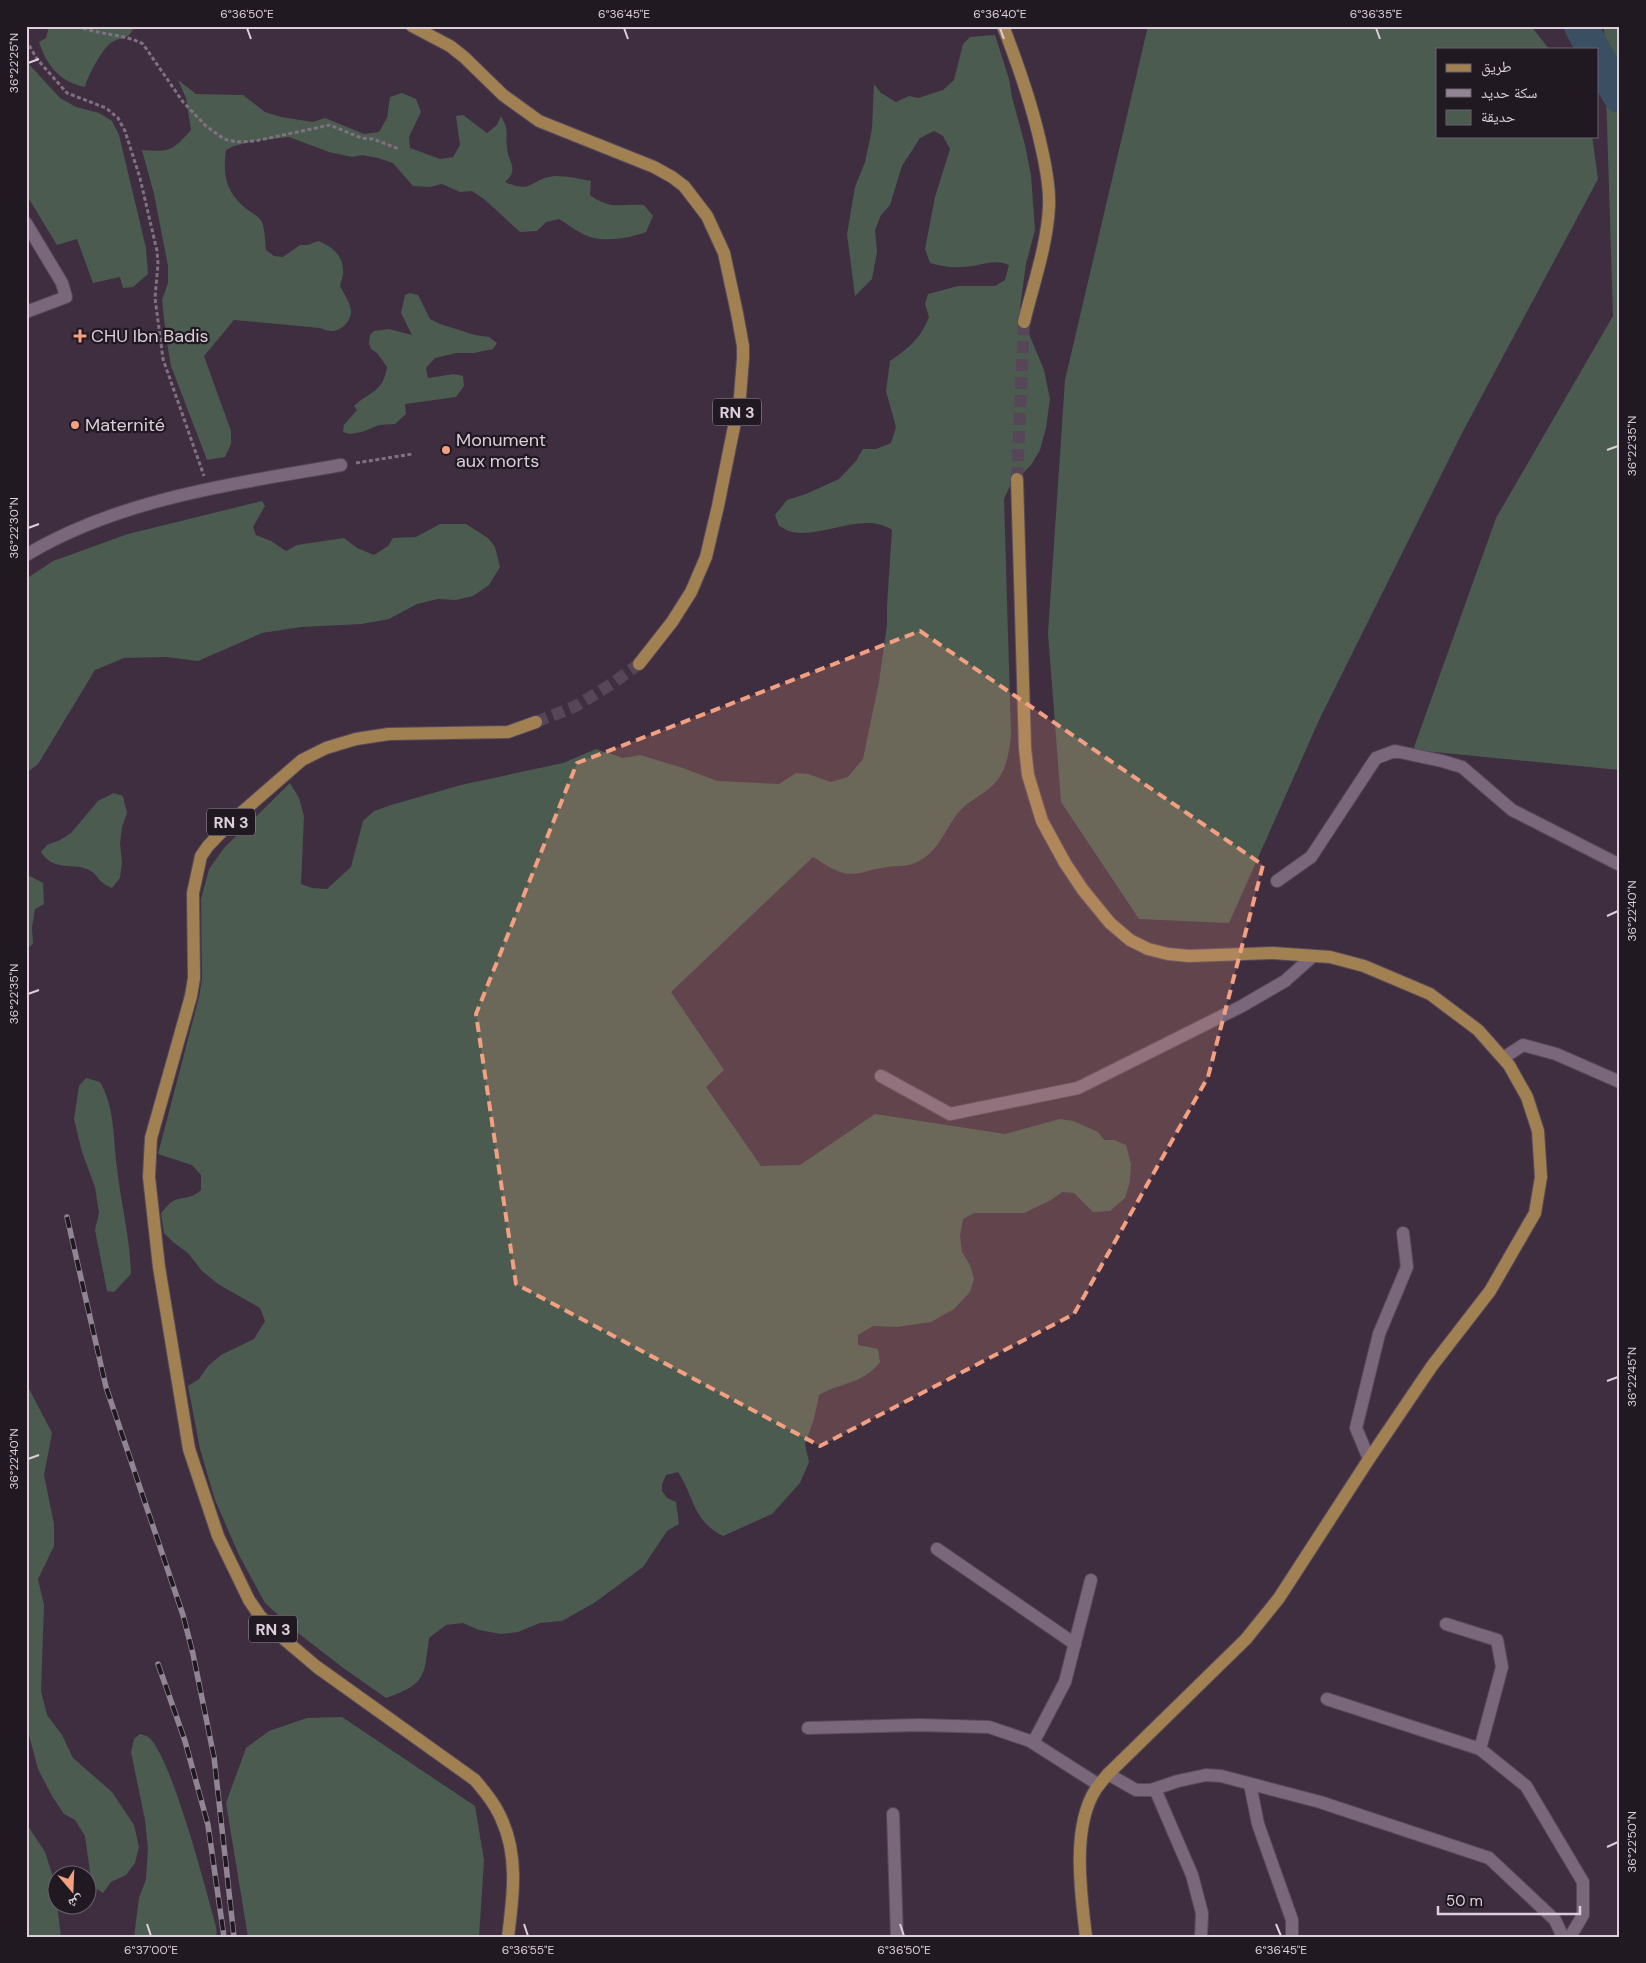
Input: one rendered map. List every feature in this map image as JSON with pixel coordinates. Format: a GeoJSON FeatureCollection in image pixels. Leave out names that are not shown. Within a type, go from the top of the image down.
{"type":"FeatureCollection","features":[{"type":"Feature","properties":{"kind":"main road","name":"RN 3"},"geometry":{"type":"LineString","coordinates":[[412,26],[450,46],[503,95],[539,120],[654,167],[672,177],[684,186],[707,216],[724,253],[743,346],[743,373],[740,397],[706,557],[691,592],[672,622],[639,664]]}},
{"type":"Feature","properties":{"kind":"main road"},"geometry":{"type":"LineString","coordinates":[[1003,26],[1021,71],[1036,124],[1046,171],[1049,206],[1045,240],[1024,322]]}},
{"type":"Feature","properties":{"kind":"main road"},"geometry":{"type":"LineString","coordinates":[[1017,479],[1025,748],[1028,775],[1042,821],[1082,890],[1110,923],[1130,940],[1148,949],[1168,954],[1189,956],[1273,953],[1330,957],[1364,966],[1430,994],[1478,1030],[1509,1065],[1527,1097],[1538,1131],[1541,1177],[1535,1213],[1490,1291],[1432,1366],[1279,1598],[1246,1639],[1108,1774],[1096,1789],[1086,1813],[1079,1847],[1081,1894],[1086,1937]]}},
{"type":"Feature","properties":{"kind":"main road","name":"RN 3"},"geometry":{"type":"LineString","coordinates":[[508,1937],[514,1890],[513,1857],[508,1836],[492,1802],[475,1780],[317,1667],[285,1640],[260,1616],[240,1584],[218,1536],[189,1449],[155,1232],[149,1177],[151,1138],[191,996],[194,978],[193,893],[199,862],[208,846],[233,820],[302,760],[326,748],[356,739],[389,734],[508,732],[536,722]]}},
{"type":"Feature","properties":{"kind":"street"},"geometry":{"type":"LineString","coordinates":[[26,223],[62,283],[66,297],[26,312]]}},
{"type":"Feature","properties":{"kind":"street"},"geometry":{"type":"LineString","coordinates":[[26,554],[52,539],[90,522],[208,488],[342,465]]}},
{"type":"Feature","properties":{"kind":"street"},"geometry":{"type":"LineString","coordinates":[[1277,881],[1311,857],[1376,758],[1395,752],[1462,767],[1512,810],[1620,865]]}},
{"type":"Feature","properties":{"kind":"street"},"geometry":{"type":"LineString","coordinates":[[881,1076],[950,1114],[1078,1088],[1285,982],[1313,956]]}},
{"type":"Feature","properties":{"kind":"street"},"geometry":{"type":"LineString","coordinates":[[1503,1058],[1523,1045],[1556,1054],[1620,1082]]}},
{"type":"Feature","properties":{"kind":"street"},"geometry":{"type":"LineString","coordinates":[[1369,1459],[1356,1428],[1379,1334],[1407,1267],[1403,1232]]}},
{"type":"Feature","properties":{"kind":"street"},"geometry":{"type":"LineString","coordinates":[[937,1549],[1075,1644]]}},
{"type":"Feature","properties":{"kind":"street"},"geometry":{"type":"LineString","coordinates":[[1033,1743],[1065,1682],[1091,1580]]}},
{"type":"Feature","properties":{"kind":"street"},"geometry":{"type":"LineString","coordinates":[[1446,1624],[1497,1640],[1502,1666],[1480,1749]]}},
{"type":"Feature","properties":{"kind":"street"},"geometry":{"type":"LineString","coordinates":[[1326,1699],[1480,1749],[1526,1786],[1583,1882],[1583,1915],[1570,1937]]}},
{"type":"Feature","properties":{"kind":"street"},"geometry":{"type":"LineString","coordinates":[[808,1728],[919,1725],[989,1726],[1033,1743],[1099,1785]]}},
{"type":"Feature","properties":{"kind":"street"},"geometry":{"type":"LineString","coordinates":[[1108,1774],[1136,1790],[1155,1789],[1178,1781],[1206,1775],[1221,1776],[1320,1802],[1490,1858],[1555,1920],[1563,1937]]}},
{"type":"Feature","properties":{"kind":"street"},"geometry":{"type":"LineString","coordinates":[[1250,1784],[1258,1824],[1292,1920],[1292,1937]]}},
{"type":"Feature","properties":{"kind":"street"},"geometry":{"type":"LineString","coordinates":[[1155,1789],[1192,1875],[1202,1913],[1201,1937]]}},
{"type":"Feature","properties":{"kind":"street"},"geometry":{"type":"LineString","coordinates":[[893,1814],[897,1937]]}},
{"type":"Feature","properties":{"kind":"path"},"geometry":{"type":"LineString","coordinates":[[77,26],[92,32],[134,39],[144,44],[183,102],[206,126],[224,139],[237,142],[255,141],[330,125],[361,138],[374,139],[399,149]]}},
{"type":"Feature","properties":{"kind":"path"},"geometry":{"type":"LineString","coordinates":[[26,40],[37,59],[67,92],[106,108],[118,118],[125,131],[140,178],[157,251],[158,264],[155,298],[163,359],[208,488]]}},
{"type":"Feature","properties":{"kind":"path"},"geometry":{"type":"LineString","coordinates":[[342,465],[412,454]]}},
{"type":"Feature","properties":{"kind":"highlighted area"},"geometry":{"type":"Polygon","coordinates":[[[920,631],[1263,865],[1208,1077],[1074,1314],[820,1446],[516,1284],[476,1014],[577,763],[920,631]]]}},
{"type":"Feature","properties":{"kind":"green space"},"geometry":{"type":"Polygon","coordinates":[[[49,26],[134,26],[128,36],[108,45],[92,70],[85,87],[68,81],[50,65],[39,42],[46,38],[49,26]]]}},
{"type":"Feature","properties":{"kind":"green space"},"geometry":{"type":"Polygon","coordinates":[[[1148,26],[1531,26],[1548,48],[1436,48],[1436,138],[1592,138],[1598,179],[1461,435],[1320,718],[1229,923],[1139,919],[1061,802],[1048,633],[1065,380],[1148,26]]]}},
{"type":"Feature","properties":{"kind":"green space"},"geometry":{"type":"Polygon","coordinates":[[[1604,26],[1620,26],[1620,770],[1413,750],[1496,518],[1613,316],[1604,26]]]}},
{"type":"Feature","properties":{"kind":"green space"},"geometry":{"type":"Polygon","coordinates":[[[995,35],[1009,79],[1031,175],[1035,230],[1026,264],[1020,308],[1044,370],[1050,399],[1046,428],[1040,450],[1031,465],[1010,486],[1004,499],[1011,735],[1006,763],[996,782],[962,809],[954,818],[938,844],[923,858],[912,864],[848,874],[836,870],[813,857],[671,992],[724,1070],[706,1087],[761,1166],[800,1165],[875,1114],[1005,1134],[1060,1119],[1073,1121],[1098,1132],[1104,1140],[1114,1140],[1126,1145],[1131,1164],[1130,1181],[1125,1198],[1110,1211],[1093,1212],[1074,1193],[1062,1192],[1051,1200],[1024,1213],[974,1213],[963,1219],[960,1236],[962,1252],[970,1265],[974,1279],[970,1292],[954,1309],[931,1322],[897,1327],[873,1326],[858,1335],[858,1345],[878,1349],[880,1362],[859,1379],[819,1395],[814,1419],[805,1444],[809,1462],[800,1483],[772,1514],[723,1536],[713,1530],[700,1516],[678,1472],[666,1475],[662,1484],[662,1491],[667,1498],[676,1502],[679,1524],[667,1531],[643,1567],[594,1603],[562,1621],[540,1623],[518,1632],[501,1634],[479,1630],[463,1623],[446,1625],[429,1638],[426,1662],[421,1677],[409,1688],[386,1698],[298,1633],[265,1603],[239,1555],[215,1500],[200,1449],[188,1386],[199,1379],[208,1366],[221,1355],[254,1339],[265,1321],[260,1308],[218,1284],[202,1271],[188,1253],[164,1233],[161,1213],[170,1203],[193,1196],[201,1190],[201,1175],[192,1165],[158,1154],[199,997],[202,979],[201,899],[209,869],[224,848],[290,783],[299,798],[304,816],[301,884],[312,888],[327,889],[351,867],[363,821],[374,811],[461,785],[563,763],[596,749],[623,758],[640,755],[717,781],[779,784],[796,773],[808,774],[831,782],[848,777],[863,759],[879,682],[887,625],[892,530],[880,525],[867,523],[801,533],[789,531],[779,526],[775,515],[787,500],[806,494],[839,479],[856,461],[863,449],[876,449],[891,443],[896,427],[886,391],[890,361],[909,347],[922,331],[929,317],[925,304],[928,294],[958,286],[995,286],[1005,280],[1009,265],[1003,263],[997,262],[968,267],[946,267],[930,263],[925,249],[935,197],[950,149],[943,136],[934,131],[920,138],[902,166],[890,205],[881,215],[875,230],[877,252],[872,279],[855,296],[847,234],[855,187],[865,162],[872,129],[874,84],[881,93],[896,102],[909,96],[918,98],[943,90],[954,80],[963,44],[970,37],[995,35]]]}},
{"type":"Feature","properties":{"kind":"green space"},"geometry":{"type":"Polygon","coordinates":[[[26,61],[60,98],[76,107],[99,113],[112,121],[119,135],[146,248],[148,274],[133,287],[123,288],[120,277],[93,283],[77,239],[57,245],[26,194],[26,61]]]}},
{"type":"Feature","properties":{"kind":"green space"},"geometry":{"type":"Polygon","coordinates":[[[178,80],[196,94],[243,95],[265,112],[281,117],[313,122],[325,118],[364,134],[379,132],[387,118],[390,97],[402,93],[416,99],[421,112],[409,137],[410,148],[440,159],[453,157],[460,145],[456,116],[463,115],[487,133],[497,125],[501,116],[506,129],[508,153],[512,166],[512,173],[505,182],[521,187],[531,185],[547,177],[556,176],[591,181],[590,195],[598,200],[610,205],[644,205],[653,216],[646,232],[618,239],[590,237],[578,232],[559,219],[546,222],[537,231],[520,232],[484,199],[472,191],[460,192],[442,184],[430,187],[413,186],[393,163],[378,158],[362,155],[352,157],[329,152],[289,137],[255,141],[226,150],[225,174],[229,188],[238,201],[262,222],[266,250],[274,256],[283,257],[300,245],[308,245],[318,241],[327,245],[335,251],[341,260],[343,274],[340,286],[349,302],[351,313],[349,320],[344,325],[332,331],[320,328],[234,320],[204,356],[231,431],[231,444],[225,457],[207,460],[171,366],[162,300],[168,283],[168,266],[154,194],[142,150],[159,151],[170,149],[191,130],[186,98],[178,80]]]}},
{"type":"Feature","properties":{"kind":"green space"},"geometry":{"type":"Polygon","coordinates":[[[410,293],[418,295],[430,319],[475,335],[489,337],[497,343],[493,349],[474,353],[456,353],[435,358],[426,368],[428,378],[454,374],[463,376],[464,386],[456,397],[405,404],[406,414],[395,424],[379,425],[362,432],[350,434],[343,432],[344,425],[357,410],[354,406],[375,391],[385,376],[387,367],[377,353],[371,349],[369,343],[370,335],[374,331],[389,329],[412,335],[401,313],[405,295],[410,293]]]}},
{"type":"Feature","properties":{"kind":"green space"},"geometry":{"type":"Polygon","coordinates":[[[262,501],[265,506],[253,527],[256,535],[271,541],[286,551],[297,545],[344,538],[357,548],[374,555],[388,546],[393,538],[416,537],[440,524],[466,524],[488,538],[495,547],[500,567],[489,585],[473,596],[456,600],[438,599],[417,604],[389,619],[362,624],[301,627],[262,633],[198,661],[166,657],[124,658],[95,670],[38,764],[26,773],[26,579],[53,561],[128,534],[262,501]]]}},
{"type":"Feature","properties":{"kind":"green space"},"geometry":{"type":"Polygon","coordinates":[[[114,793],[123,796],[127,813],[122,827],[120,843],[122,863],[120,878],[112,888],[102,882],[91,871],[85,868],[58,865],[46,858],[41,852],[47,845],[71,833],[98,801],[114,793]]]}},
{"type":"Feature","properties":{"kind":"green space"},"geometry":{"type":"Polygon","coordinates":[[[26,874],[43,883],[44,904],[35,909],[32,927],[33,944],[26,949],[26,874]]]}},
{"type":"Feature","properties":{"kind":"green space"},"geometry":{"type":"Polygon","coordinates":[[[86,1078],[100,1082],[105,1092],[113,1124],[131,1274],[114,1292],[107,1291],[95,1230],[99,1213],[95,1187],[82,1152],[74,1119],[79,1086],[86,1078]]]}},
{"type":"Feature","properties":{"kind":"green space"},"geometry":{"type":"Polygon","coordinates":[[[26,1380],[52,1433],[44,1475],[54,1524],[54,1546],[38,1579],[44,1605],[41,1691],[47,1715],[62,1735],[73,1758],[112,1792],[134,1825],[139,1847],[135,1863],[126,1875],[111,1882],[103,1893],[98,1890],[98,1866],[89,1866],[85,1836],[75,1820],[64,1814],[38,1769],[26,1724],[26,1380]]]}},
{"type":"Feature","properties":{"kind":"green space"},"geometry":{"type":"Polygon","coordinates":[[[342,1717],[475,1806],[484,1860],[479,1937],[248,1937],[226,1803],[246,1748],[269,1731],[307,1718],[342,1717]]]}},
{"type":"Feature","properties":{"kind":"green space"},"geometry":{"type":"Polygon","coordinates":[[[140,1734],[147,1736],[156,1747],[177,1794],[205,1885],[217,1937],[134,1937],[139,1898],[146,1879],[148,1849],[145,1820],[131,1752],[134,1739],[140,1734]]]}},
{"type":"Feature","properties":{"kind":"green space"},"geometry":{"type":"Polygon","coordinates":[[[26,1823],[45,1852],[50,1866],[48,1916],[58,1916],[61,1937],[26,1937],[26,1823]]]}},
{"type":"Feature","properties":{"kind":"waterway"},"geometry":{"type":"LineString","coordinates":[[1581,26],[1592,48]]}},
{"type":"Feature","properties":{"kind":"waterway"},"geometry":{"type":"LineString","coordinates":[[1598,58],[1620,96]]}},
{"type":"Feature","properties":{"kind":"tunnel"},"geometry":{"type":"LineString","coordinates":[[1017,479],[1024,322]]}},
{"type":"Feature","properties":{"kind":"tunnel"},"geometry":{"type":"LineString","coordinates":[[536,722],[576,706],[639,664]]}},
{"type":"Feature","properties":{"kind":"railway"},"geometry":{"type":"LineString","coordinates":[[67,1217],[106,1387],[183,1615],[193,1654],[214,1757],[234,1937]]}},
{"type":"Feature","properties":{"kind":"railway"},"geometry":{"type":"LineString","coordinates":[[158,1664],[185,1741],[208,1825],[224,1937]]}},
{"type":"Feature","properties":{"kind":"place","name":"CHU Ibn Badis"},"geometry":{"type":"Point","coordinates":[80,336]}},
{"type":"Feature","properties":{"kind":"place","name":"Maternité"},"geometry":{"type":"Point","coordinates":[75,425]}},
{"type":"Feature","properties":{"kind":"place","name":"Monument aux morts"},"geometry":{"type":"Point","coordinates":[446,450]}}]}
